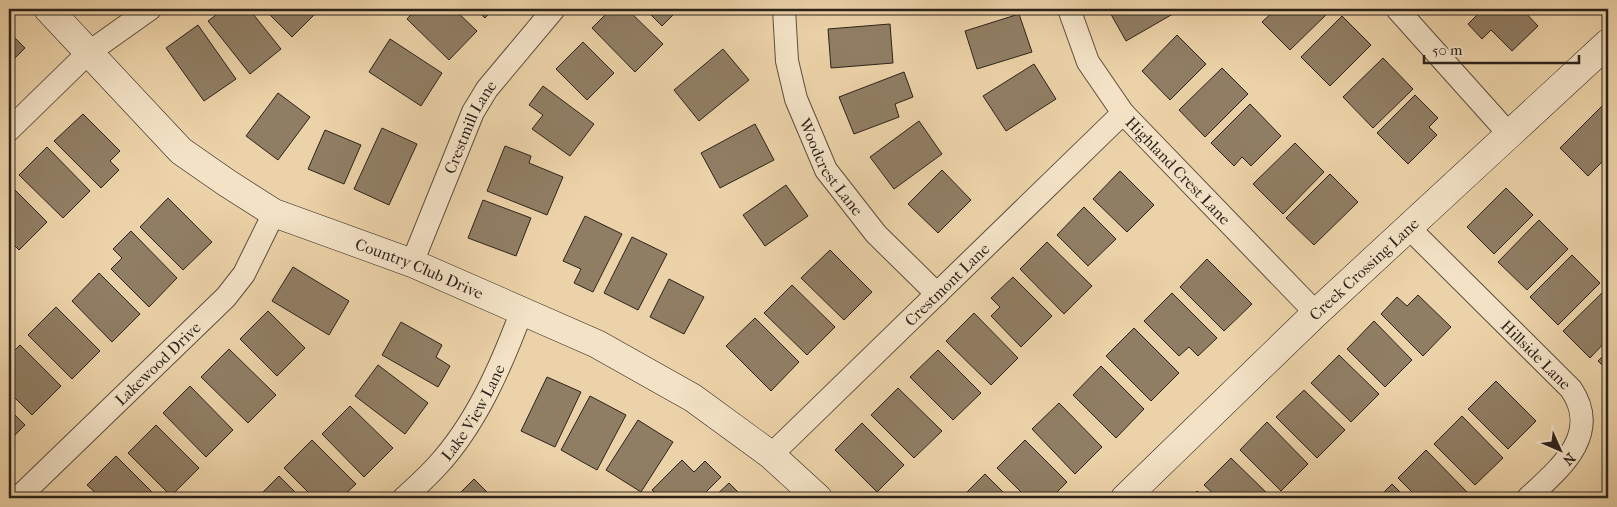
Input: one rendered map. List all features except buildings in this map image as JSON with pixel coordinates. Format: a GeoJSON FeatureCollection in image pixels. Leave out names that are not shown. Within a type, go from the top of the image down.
{"type":"FeatureCollection","features":[{"type":"Feature","properties":{"kind":"street","name":"Country Club Drive"},"geometry":{"type":"LineString","coordinates":[[48,9],[181,151],[274,213],[412,263],[522,313],[597,344],[693,398],[771,455],[818,498]]}},
{"type":"Feature","properties":{"kind":"street"},"geometry":{"type":"LineString","coordinates":[[9,130],[88,53],[150,9]]}},
{"type":"Feature","properties":{"kind":"street","name":"Crestmill Lane"},"geometry":{"type":"LineString","coordinates":[[412,263],[473,112],[487,89],[554,9]]}},
{"type":"Feature","properties":{"kind":"street","name":"Woodcrest Lane"},"geometry":{"type":"LineString","coordinates":[[784,9],[787,61],[796,99],[826,170],[876,234],[936,294]]}},
{"type":"Feature","properties":{"kind":"street","name":"Highland Crest Lane"},"geometry":{"type":"LineString","coordinates":[[1069,9],[1088,62],[1123,113],[1293,287],[1316,313]]}},
{"type":"Feature","properties":{"kind":"street"},"geometry":{"type":"LineString","coordinates":[[1397,9],[1510,134]]}},
{"type":"Feature","properties":{"kind":"street","name":"Creek Crossing Lane"},"geometry":{"type":"LineString","coordinates":[[1125,498],[1408,226],[1608,43]]}},
{"type":"Feature","properties":{"kind":"street","name":"Crestmont Lane"},"geometry":{"type":"LineString","coordinates":[[771,455],[1123,113]]}},
{"type":"Feature","properties":{"kind":"street","name":"Lakewood Drive"},"geometry":{"type":"LineString","coordinates":[[18,498],[226,297],[244,274],[274,213]]}},
{"type":"Feature","properties":{"kind":"street","name":"Hillside Lane"},"geometry":{"type":"LineString","coordinates":[[1408,226],[1571,389],[1581,403],[1582,420],[1579,440],[1565,462],[1528,498]]}},
{"type":"Feature","properties":{"kind":"street","name":"Lake View Lane"},"geometry":{"type":"LineString","coordinates":[[404,498],[438,466],[473,416],[498,367],[522,313]]}}]}
